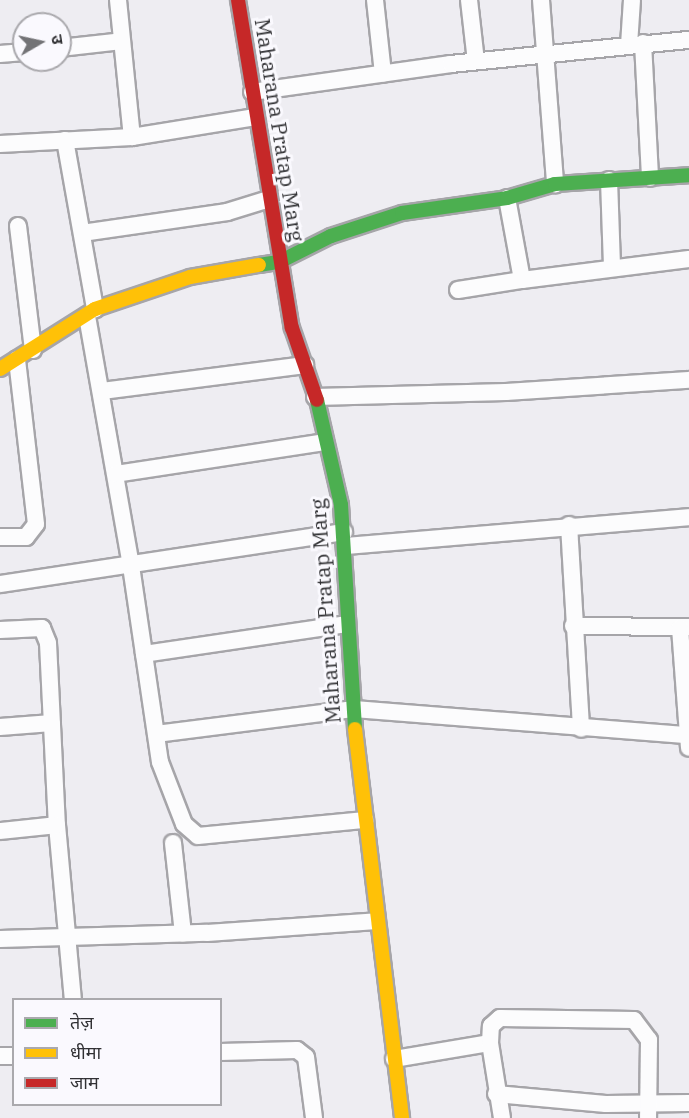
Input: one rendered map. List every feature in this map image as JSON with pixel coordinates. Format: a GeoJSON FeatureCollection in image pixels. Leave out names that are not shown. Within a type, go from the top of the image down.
{"type":"FeatureCollection","features":[{"type":"Feature","properties":{"kind":"street"},"geometry":{"type":"LineString","coordinates":[[118,0],[132,137]]}},
{"type":"Feature","properties":{"kind":"street","name":"Maharana Pratap Marg"},"geometry":{"type":"LineString","coordinates":[[238,0],[279,262],[292,328],[315,397],[344,539],[347,624],[365,819],[402,1118]]}},
{"type":"Feature","properties":{"kind":"street"},"geometry":{"type":"LineString","coordinates":[[375,0],[383,74]]}},
{"type":"Feature","properties":{"kind":"street"},"geometry":{"type":"LineString","coordinates":[[469,0],[476,61]]}},
{"type":"Feature","properties":{"kind":"street"},"geometry":{"type":"LineString","coordinates":[[541,0],[555,184]]}},
{"type":"Feature","properties":{"kind":"street"},"geometry":{"type":"LineString","coordinates":[[632,0],[650,178]]}},
{"type":"Feature","properties":{"kind":"street"},"geometry":{"type":"LineString","coordinates":[[252,92],[476,61],[689,40]]}},
{"type":"Feature","properties":{"kind":"street"},"geometry":{"type":"LineString","coordinates":[[72,47],[122,41]]}},
{"type":"Feature","properties":{"kind":"street"},"geometry":{"type":"LineString","coordinates":[[0,144],[132,137],[255,117]]}},
{"type":"Feature","properties":{"kind":"street"},"geometry":{"type":"LineString","coordinates":[[65,140],[82,233],[102,391],[160,762],[184,824],[198,836],[365,819]]}},
{"type":"Feature","properties":{"kind":"street"},"geometry":{"type":"LineString","coordinates":[[0,369],[91,313],[190,277],[279,262],[331,236],[402,213],[507,198],[555,184],[689,175]]}},
{"type":"Feature","properties":{"kind":"street"},"geometry":{"type":"LineString","coordinates":[[609,180],[612,267]]}},
{"type":"Feature","properties":{"kind":"street"},"geometry":{"type":"LineString","coordinates":[[507,198],[522,280]]}},
{"type":"Feature","properties":{"kind":"street"},"geometry":{"type":"LineString","coordinates":[[82,233],[227,212],[269,199]]}},
{"type":"Feature","properties":{"kind":"street"},"geometry":{"type":"LineString","coordinates":[[18,226],[33,350]]}},
{"type":"Feature","properties":{"kind":"street"},"geometry":{"type":"LineString","coordinates":[[459,290],[612,267],[689,260]]}},
{"type":"Feature","properties":{"kind":"street"},"geometry":{"type":"LineString","coordinates":[[0,537],[26,537],[36,524],[17,359]]}},
{"type":"Feature","properties":{"kind":"street"},"geometry":{"type":"LineString","coordinates":[[102,391],[305,365]]}},
{"type":"Feature","properties":{"kind":"street"},"geometry":{"type":"LineString","coordinates":[[315,397],[506,392],[689,380]]}},
{"type":"Feature","properties":{"kind":"street"},"geometry":{"type":"LineString","coordinates":[[116,474],[325,442]]}},
{"type":"Feature","properties":{"kind":"street"},"geometry":{"type":"LineString","coordinates":[[0,584],[344,539],[689,517]]}},
{"type":"Feature","properties":{"kind":"street"},"geometry":{"type":"LineString","coordinates":[[569,525],[573,626],[581,729]]}},
{"type":"Feature","properties":{"kind":"street"},"geometry":{"type":"LineString","coordinates":[[144,654],[347,624]]}},
{"type":"Feature","properties":{"kind":"street"},"geometry":{"type":"LineString","coordinates":[[156,734],[354,709],[688,741],[685,628],[573,626]]}},
{"type":"Feature","properties":{"kind":"street"},"geometry":{"type":"LineString","coordinates":[[0,630],[42,628],[48,643],[57,825],[65,935],[73,998]]}},
{"type":"Feature","properties":{"kind":"street"},"geometry":{"type":"LineString","coordinates":[[0,726],[52,723]]}},
{"type":"Feature","properties":{"kind":"street"},"geometry":{"type":"LineString","coordinates":[[0,831],[57,825]]}},
{"type":"Feature","properties":{"kind":"street"},"geometry":{"type":"LineString","coordinates":[[172,843],[183,933]]}},
{"type":"Feature","properties":{"kind":"street"},"geometry":{"type":"LineString","coordinates":[[0,939],[65,935],[183,933],[376,921]]}},
{"type":"Feature","properties":{"kind":"street"},"geometry":{"type":"LineString","coordinates":[[502,1118],[496,1094],[490,1043],[494,1020],[500,1018],[634,1020],[649,1040],[647,1111]]}},
{"type":"Feature","properties":{"kind":"street"},"geometry":{"type":"LineString","coordinates":[[394,1059],[490,1043]]}},
{"type":"Feature","properties":{"kind":"street"},"geometry":{"type":"LineString","coordinates":[[222,1052],[297,1050],[306,1057],[314,1118]]}},
{"type":"Feature","properties":{"kind":"street"},"geometry":{"type":"LineString","coordinates":[[496,1094],[647,1111],[689,1103]]}},
{"type":"Feature","properties":{"kind":"traffic: fast"},"geometry":{"type":"LineString","coordinates":[[259,265],[279,262],[331,236],[402,213],[507,198],[555,184],[689,175]]}},
{"type":"Feature","properties":{"kind":"traffic: fast"},"geometry":{"type":"LineString","coordinates":[[317,400],[341,505],[355,729]]}},
{"type":"Feature","properties":{"kind":"traffic: slow"},"geometry":{"type":"LineString","coordinates":[[0,369],[95,309],[190,277],[259,265]]}},
{"type":"Feature","properties":{"kind":"traffic: slow"},"geometry":{"type":"LineString","coordinates":[[355,729],[402,1118]]}},
{"type":"Feature","properties":{"kind":"traffic: jam"},"geometry":{"type":"LineString","coordinates":[[238,0],[292,328],[317,400]]}}]}
